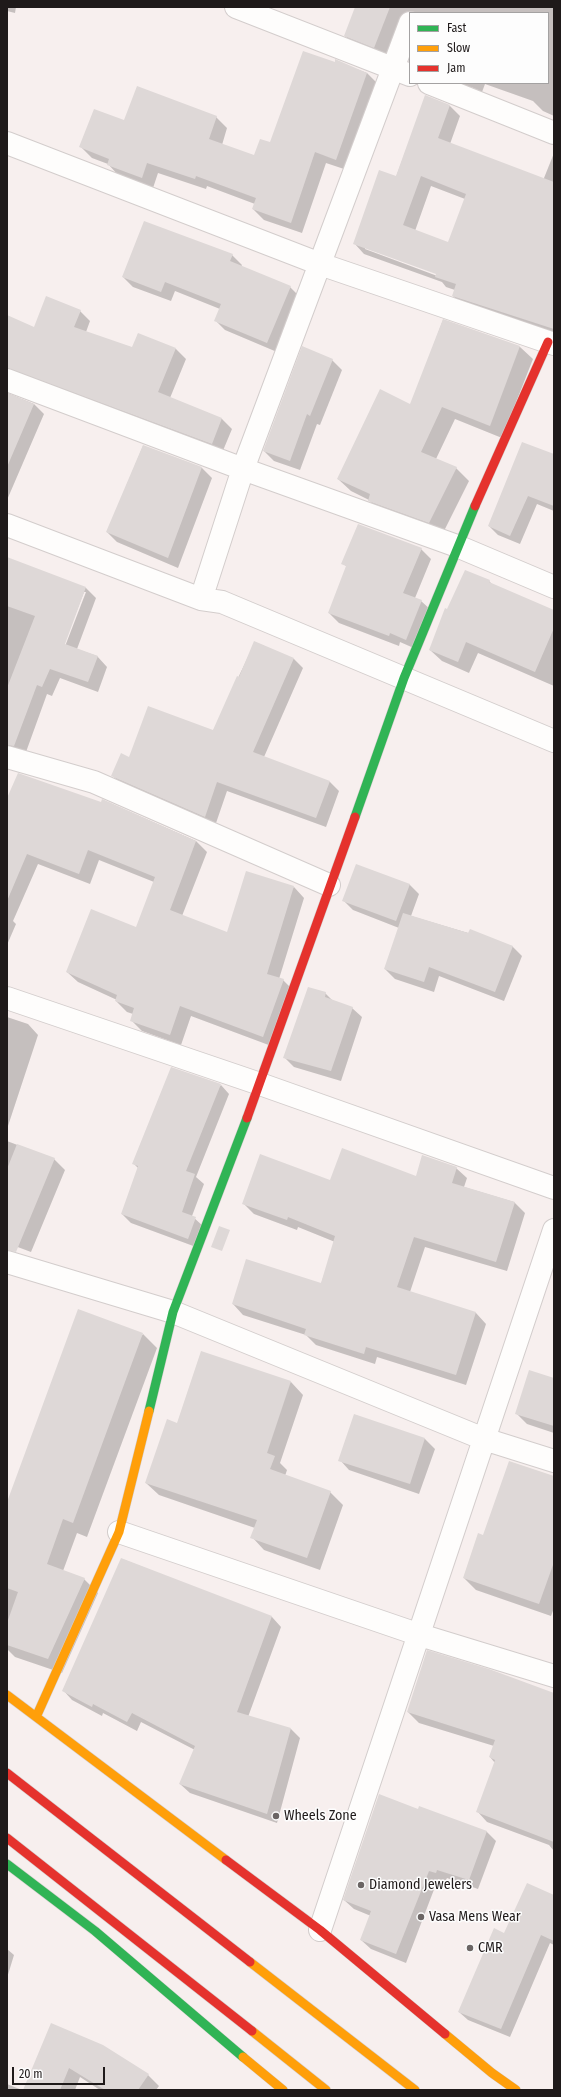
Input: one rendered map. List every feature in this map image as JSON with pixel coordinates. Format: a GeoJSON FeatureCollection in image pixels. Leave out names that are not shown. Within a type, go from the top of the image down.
{"type":"FeatureCollection","features":[{"type":"Feature","properties":{"kind":"main road"},"geometry":{"type":"LineString","coordinates":[[37,1716],[119,1532],[173,1312],[260,1084],[404,678],[457,546],[551,343]]}},
{"type":"Feature","properties":{"kind":"main road"},"geometry":{"type":"LineString","coordinates":[[7,1695],[37,1716],[320,1930],[492,2073],[516,2090]]}},
{"type":"Feature","properties":{"kind":"main road"},"geometry":{"type":"LineString","coordinates":[[7,1773],[415,2090]]}},
{"type":"Feature","properties":{"kind":"main road"},"geometry":{"type":"LineString","coordinates":[[7,1838],[326,2090]]}},
{"type":"Feature","properties":{"kind":"main road"},"geometry":{"type":"LineString","coordinates":[[7,1864],[95,1931],[283,2090]]}},
{"type":"Feature","properties":{"kind":"street"},"geometry":{"type":"LineString","coordinates":[[239,8],[402,72]]}},
{"type":"Feature","properties":{"kind":"street"},"geometry":{"type":"LineString","coordinates":[[201,599],[244,469],[320,264],[402,72],[409,29]]}},
{"type":"Feature","properties":{"kind":"street"},"geometry":{"type":"LineString","coordinates":[[432,84],[554,133]]}},
{"type":"Feature","properties":{"kind":"street"},"geometry":{"type":"LineString","coordinates":[[7,143],[320,264],[551,343]]}},
{"type":"Feature","properties":{"kind":"street"},"geometry":{"type":"LineString","coordinates":[[7,380],[244,469],[457,546],[554,587]]}},
{"type":"Feature","properties":{"kind":"street"},"geometry":{"type":"LineString","coordinates":[[7,525],[201,599],[222,602],[554,741]]}},
{"type":"Feature","properties":{"kind":"street"},"geometry":{"type":"LineString","coordinates":[[7,757],[94,782],[330,885]]}},
{"type":"Feature","properties":{"kind":"street"},"geometry":{"type":"LineString","coordinates":[[7,998],[260,1084],[554,1188]]}},
{"type":"Feature","properties":{"kind":"street"},"geometry":{"type":"LineString","coordinates":[[320,1930],[420,1635],[554,1230]]}},
{"type":"Feature","properties":{"kind":"street"},"geometry":{"type":"LineString","coordinates":[[7,1262],[173,1312],[484,1439],[554,1461]]}},
{"type":"Feature","properties":{"kind":"street"},"geometry":{"type":"LineString","coordinates":[[119,1532],[420,1635],[554,1676]]}},
{"type":"Feature","properties":{"kind":"building"},"geometry":{"type":"Polygon","coordinates":[[[355,7],[390,7],[374,48],[344,36],[355,7]]]}},
{"type":"Feature","properties":{"kind":"building"},"geometry":{"type":"Polygon","coordinates":[[[303,51],[335,62],[335,59],[367,73],[336,160],[315,152],[291,223],[252,209],[256,198],[196,176],[195,179],[147,163],[142,178],[107,165],[109,159],[79,147],[94,109],[124,120],[137,86],[217,116],[209,139],[254,155],[260,139],[270,142],[303,51]]]}},
{"type":"Feature","properties":{"kind":"building"},"geometry":{"type":"Polygon","coordinates":[[[425,95],[450,105],[438,138],[554,182],[554,329],[452,296],[456,284],[435,277],[436,274],[353,244],[379,170],[396,176],[425,95]],[[421,176],[403,225],[448,242],[466,194],[421,176]]]}},
{"type":"Feature","properties":{"kind":"building"},"geometry":{"type":"Polygon","coordinates":[[[144,221],[233,254],[230,261],[291,286],[267,343],[214,321],[221,304],[165,282],[161,292],[122,277],[144,221]]]}},
{"type":"Feature","properties":{"kind":"building"},"geometry":{"type":"Polygon","coordinates":[[[46,296],[81,310],[74,327],[132,347],[138,333],[176,348],[158,392],[222,418],[212,444],[7,368],[7,315],[34,327],[46,296]]]}},
{"type":"Feature","properties":{"kind":"building"},"geometry":{"type":"Polygon","coordinates":[[[443,319],[520,346],[490,426],[442,407],[421,452],[457,467],[429,523],[368,501],[370,494],[337,479],[380,389],[410,404],[443,319]]]}},
{"type":"Feature","properties":{"kind":"building"},"geometry":{"type":"Polygon","coordinates":[[[302,346],[333,359],[310,416],[307,414],[290,461],[263,451],[302,346]]]}},
{"type":"Feature","properties":{"kind":"building"},"geometry":{"type":"Polygon","coordinates":[[[7,393],[34,404],[7,467],[7,393]]]}},
{"type":"Feature","properties":{"kind":"building"},"geometry":{"type":"Polygon","coordinates":[[[522,442],[554,454],[554,506],[528,496],[510,536],[488,526],[522,442]]]}},
{"type":"Feature","properties":{"kind":"building"},"geometry":{"type":"Polygon","coordinates":[[[143,445],[202,467],[168,558],[106,532],[143,445]]]}},
{"type":"Feature","properties":{"kind":"building"},"geometry":{"type":"Polygon","coordinates":[[[358,524],[422,548],[403,593],[422,600],[406,640],[390,633],[389,636],[328,613],[346,566],[341,564],[358,524]]]}},
{"type":"Feature","properties":{"kind":"building"},"geometry":{"type":"Polygon","coordinates":[[[7,557],[86,587],[65,644],[98,656],[88,682],[50,669],[42,687],[37,685],[14,746],[7,745],[7,688],[35,616],[7,606],[7,557]]]}},
{"type":"Feature","properties":{"kind":"building"},"geometry":{"type":"Polygon","coordinates":[[[465,570],[554,610],[554,628],[535,672],[466,642],[458,662],[429,650],[445,608],[447,609],[465,570]]]}},
{"type":"Feature","properties":{"kind":"building"},"geometry":{"type":"Polygon","coordinates":[[[254,641],[294,658],[253,752],[330,781],[316,818],[217,782],[205,817],[111,776],[121,753],[129,757],[148,706],[213,730],[237,676],[239,677],[254,641]]]}},
{"type":"Feature","properties":{"kind":"building"},"geometry":{"type":"Polygon","coordinates":[[[18,773],[101,802],[102,799],[196,841],[170,910],[227,932],[246,871],[294,886],[267,974],[284,979],[263,1037],[180,1006],[170,1035],[130,1021],[134,1008],[115,1001],[117,995],[66,972],[91,909],[136,927],[155,877],[88,850],[79,874],[27,854],[7,901],[7,798],[18,773]]]}},
{"type":"Feature","properties":{"kind":"building"},"geometry":{"type":"Polygon","coordinates":[[[356,864],[410,884],[396,921],[342,901],[356,864]]]}},
{"type":"Feature","properties":{"kind":"building"},"geometry":{"type":"Polygon","coordinates":[[[403,913],[468,933],[470,929],[513,946],[495,992],[429,967],[424,982],[384,969],[403,913]]]}},
{"type":"Feature","properties":{"kind":"building"},"geometry":{"type":"Polygon","coordinates":[[[308,987],[326,992],[325,997],[353,1007],[331,1071],[283,1058],[308,987]]]}},
{"type":"Feature","properties":{"kind":"building"},"geometry":{"type":"Polygon","coordinates":[[[171,1067],[221,1084],[186,1171],[195,1174],[182,1212],[196,1217],[188,1239],[121,1214],[138,1166],[132,1164],[171,1067]]]}},
{"type":"Feature","properties":{"kind":"building"},"geometry":{"type":"Polygon","coordinates":[[[17,1144],[55,1158],[16,1252],[7,1250],[7,1169],[17,1144]]]}},
{"type":"Feature","properties":{"kind":"building"},"geometry":{"type":"Polygon","coordinates":[[[342,1148],[416,1176],[422,1155],[457,1167],[452,1183],[515,1202],[496,1262],[414,1237],[397,1287],[476,1312],[456,1375],[366,1347],[364,1354],[304,1335],[306,1329],[232,1304],[246,1259],[321,1283],[335,1236],[288,1217],[287,1220],[242,1204],[260,1154],[330,1180],[342,1148]]]}},
{"type":"Feature","properties":{"kind":"building"},"geometry":{"type":"Polygon","coordinates":[[[219,1226],[230,1230],[222,1251],[211,1247],[219,1226]]]}},
{"type":"Feature","properties":{"kind":"building"},"geometry":{"type":"Polygon","coordinates":[[[78,1309],[143,1333],[73,1523],[63,1519],[47,1564],[85,1578],[48,1659],[7,1645],[7,1623],[18,1592],[7,1588],[7,1502],[78,1309]]]}},
{"type":"Feature","properties":{"kind":"building"},"geometry":{"type":"Polygon","coordinates":[[[201,1351],[291,1381],[267,1453],[275,1456],[270,1469],[331,1491],[307,1558],[250,1538],[257,1520],[145,1483],[167,1419],[177,1423],[201,1351]]]}},
{"type":"Feature","properties":{"kind":"building"},"geometry":{"type":"Polygon","coordinates":[[[529,1370],[554,1378],[554,1426],[515,1414],[529,1370]]]}},
{"type":"Feature","properties":{"kind":"building"},"geometry":{"type":"Polygon","coordinates":[[[354,1414],[425,1438],[410,1484],[338,1461],[354,1414]]]}},
{"type":"Feature","properties":{"kind":"building"},"geometry":{"type":"Polygon","coordinates":[[[509,1461],[554,1476],[554,1562],[539,1604],[463,1578],[478,1533],[483,1535],[509,1461]]]}},
{"type":"Feature","properties":{"kind":"building"},"geometry":{"type":"Polygon","coordinates":[[[121,1558],[272,1616],[237,1712],[291,1728],[267,1814],[179,1784],[195,1746],[132,1713],[127,1722],[93,1704],[92,1707],[62,1691],[121,1558]]]}},
{"type":"Feature","properties":{"kind":"building"},"geometry":{"type":"Polygon","coordinates":[[[427,1650],[489,1669],[554,1693],[554,1842],[476,1812],[495,1760],[489,1757],[495,1740],[407,1712],[427,1650]]]}},
{"type":"Feature","properties":{"kind":"building"},"geometry":{"type":"Polygon","coordinates":[[[379,1794],[418,1809],[419,1806],[487,1831],[469,1880],[437,1870],[436,1873],[429,1871],[396,1954],[360,1940],[371,1911],[343,1900],[379,1794]]]}},
{"type":"Feature","properties":{"kind":"building"},"geometry":{"type":"Polygon","coordinates":[[[527,1883],[554,1895],[554,1941],[541,1935],[501,2029],[458,2012],[494,1928],[504,1933],[527,1883]]]}},
{"type":"Feature","properties":{"kind":"building"},"geometry":{"type":"Polygon","coordinates":[[[51,2023],[103,2045],[149,2074],[138,2090],[105,2090],[69,2068],[60,2090],[23,2090],[51,2023]]]}},
{"type":"Feature","properties":{"kind":"traffic: fast"},"geometry":{"type":"LineString","coordinates":[[355,817],[404,678],[475,506]]}},
{"type":"Feature","properties":{"kind":"traffic: fast"},"geometry":{"type":"LineString","coordinates":[[149,1411],[173,1312],[247,1118]]}},
{"type":"Feature","properties":{"kind":"traffic: fast"},"geometry":{"type":"LineString","coordinates":[[7,1864],[95,1931],[243,2057]]}},
{"type":"Feature","properties":{"kind":"traffic: slow"},"geometry":{"type":"LineString","coordinates":[[37,1715],[119,1532],[149,1411]]}},
{"type":"Feature","properties":{"kind":"traffic: slow"},"geometry":{"type":"LineString","coordinates":[[7,1695],[226,1860]]}},
{"type":"Feature","properties":{"kind":"traffic: slow"},"geometry":{"type":"LineString","coordinates":[[250,1962],[415,2090]]}},
{"type":"Feature","properties":{"kind":"traffic: slow"},"geometry":{"type":"LineString","coordinates":[[252,2031],[326,2090]]}},
{"type":"Feature","properties":{"kind":"traffic: slow"},"geometry":{"type":"LineString","coordinates":[[445,2034],[492,2073],[516,2090]]}},
{"type":"Feature","properties":{"kind":"traffic: slow"},"geometry":{"type":"LineString","coordinates":[[243,2057],[283,2090]]}},
{"type":"Feature","properties":{"kind":"traffic: jam"},"geometry":{"type":"LineString","coordinates":[[475,506],[548,342]]}},
{"type":"Feature","properties":{"kind":"traffic: jam"},"geometry":{"type":"LineString","coordinates":[[247,1118],[355,817]]}},
{"type":"Feature","properties":{"kind":"traffic: jam"},"geometry":{"type":"LineString","coordinates":[[7,1773],[250,1962]]}},
{"type":"Feature","properties":{"kind":"traffic: jam"},"geometry":{"type":"LineString","coordinates":[[7,1838],[252,2031]]}},
{"type":"Feature","properties":{"kind":"traffic: jam"},"geometry":{"type":"LineString","coordinates":[[226,1860],[320,1930],[445,2034]]}},
{"type":"Feature","properties":{"kind":"place","name":"Wheels Zone"},"geometry":{"type":"Point","coordinates":[276,1816]}},
{"type":"Feature","properties":{"kind":"place","name":"Diamond Jewelers"},"geometry":{"type":"Point","coordinates":[361,1885]}},
{"type":"Feature","properties":{"kind":"place","name":"Vasa Mens Wear"},"geometry":{"type":"Point","coordinates":[421,1917]}},
{"type":"Feature","properties":{"kind":"place","name":"CMR"},"geometry":{"type":"Point","coordinates":[470,1948]}}]}
